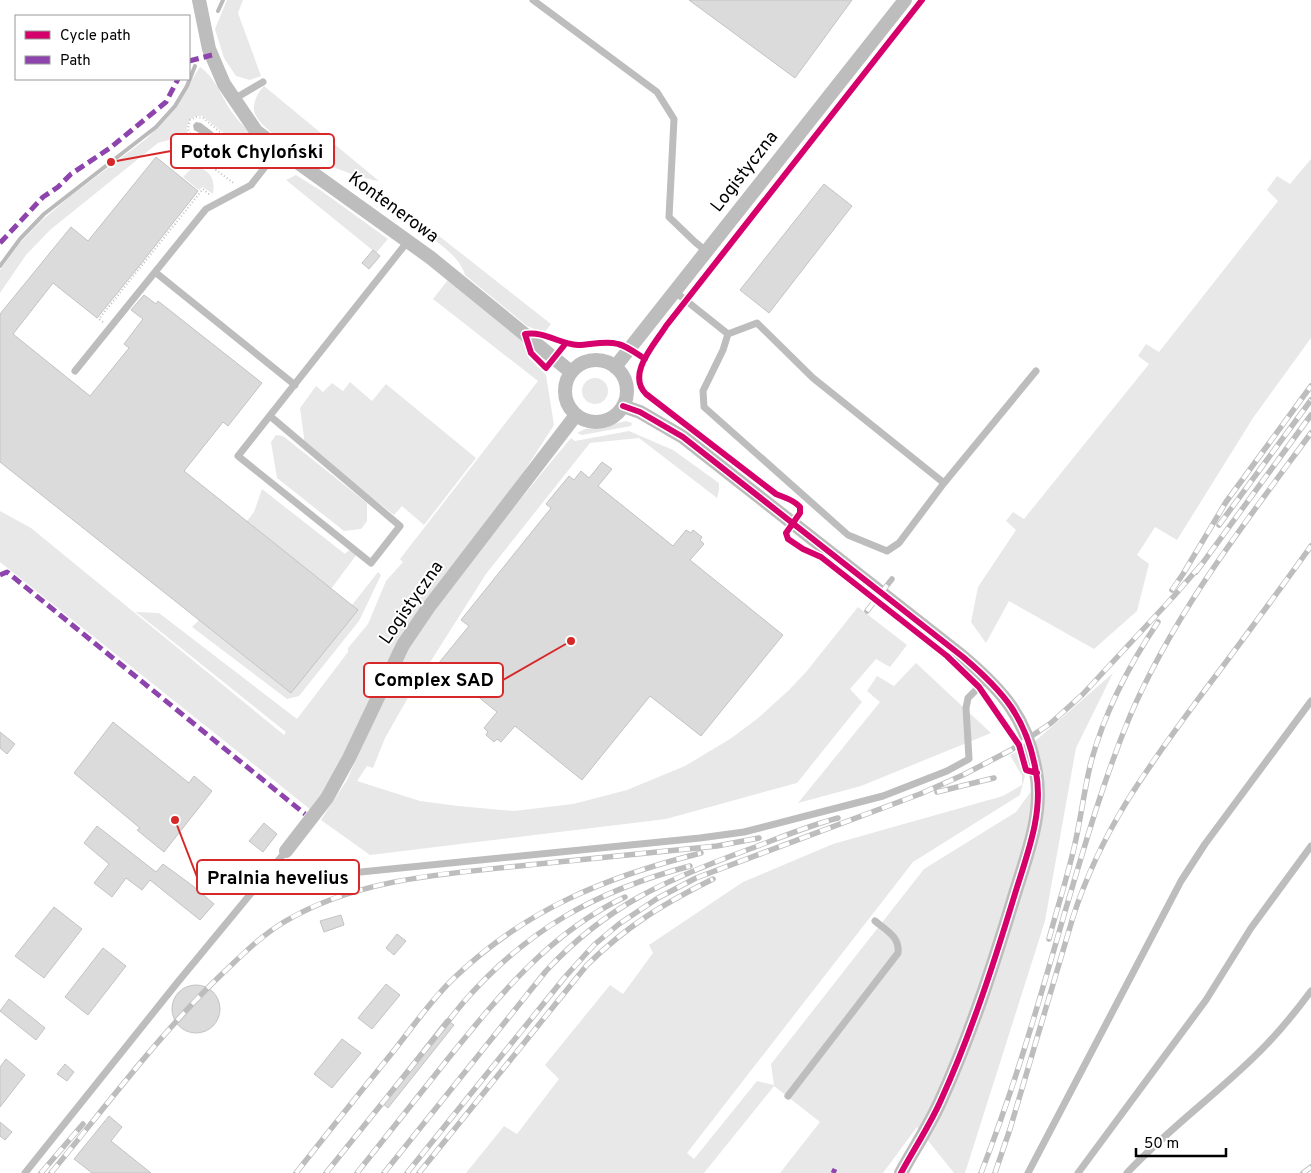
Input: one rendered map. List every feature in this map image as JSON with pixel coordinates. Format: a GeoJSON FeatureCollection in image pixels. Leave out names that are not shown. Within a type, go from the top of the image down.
{"type":"FeatureCollection","features":[{"type":"Feature","properties":{"kind":"street","name":"Kontenerowa"},"geometry":{"type":"LineString","coordinates":[[199,0],[209,49],[224,84],[256,131],[431,258],[571,372]]}},
{"type":"Feature","properties":{"kind":"street","name":"Logistyczna"},"geometry":{"type":"LineString","coordinates":[[615,367],[905,0]]}},
{"type":"Feature","properties":{"kind":"street"},"geometry":{"type":"LineString","coordinates":[[595,360],[603,361],[615,367],[626,383],[626,399],[623,406],[612,418],[604,421],[588,421],[576,415],[570,407],[565,392],[571,372],[580,365],[595,360]]}},
{"type":"Feature","properties":{"kind":"street"},"geometry":{"type":"LineString","coordinates":[[623,406],[640,412],[683,437],[988,678],[1014,709],[1032,752],[1038,792],[1036,817],[1029,848],[993,968],[968,1038],[940,1102],[901,1173]]}},
{"type":"Feature","properties":{"kind":"street","name":"Logistyczna"},"geometry":{"type":"LineString","coordinates":[[286,851],[327,798],[349,758],[402,645],[428,608],[576,415]]}},
{"type":"Feature","properties":{"kind":"lane"},"geometry":{"type":"LineString","coordinates":[[538,2],[657,92],[674,119],[669,216],[694,242],[706,251]]}},
{"type":"Feature","properties":{"kind":"lane"},"geometry":{"type":"LineString","coordinates":[[234,99],[263,82]]}},
{"type":"Feature","properties":{"kind":"lane"},"geometry":{"type":"LineString","coordinates":[[75,371],[206,209],[251,185],[279,149]]}},
{"type":"Feature","properties":{"kind":"lane"},"geometry":{"type":"LineString","coordinates":[[270,416],[400,526],[371,563],[238,456],[408,241]]}},
{"type":"Feature","properties":{"kind":"lane"},"geometry":{"type":"LineString","coordinates":[[155,272],[295,384]]}},
{"type":"Feature","properties":{"kind":"lane"},"geometry":{"type":"LineString","coordinates":[[674,291],[728,334]]}},
{"type":"Feature","properties":{"kind":"lane"},"geometry":{"type":"LineString","coordinates":[[728,334],[757,323],[813,378],[944,483]]}},
{"type":"Feature","properties":{"kind":"lane"},"geometry":{"type":"LineString","coordinates":[[728,334],[723,350],[703,391],[704,407],[848,535],[887,551],[899,543],[944,483],[1036,371]]}},
{"type":"Feature","properties":{"kind":"lane"},"geometry":{"type":"LineString","coordinates":[[261,882],[718,836],[744,832],[883,796],[947,771],[969,759],[966,726],[968,698],[988,678]]}},
{"type":"Feature","properties":{"kind":"lane"},"geometry":{"type":"LineString","coordinates":[[1028,1173],[1181,881],[1205,844],[1311,701]]}},
{"type":"Feature","properties":{"kind":"lane"},"geometry":{"type":"LineString","coordinates":[[1078,1173],[1206,1000],[1251,928],[1311,846]]}},
{"type":"Feature","properties":{"kind":"lane"},"geometry":{"type":"LineString","coordinates":[[25,1173],[177,983],[286,851]]}},
{"type":"Feature","properties":{"kind":"lane"},"geometry":{"type":"LineString","coordinates":[[788,1096],[898,953],[899,946],[895,938],[875,921]]}},
{"type":"Feature","properties":{"kind":"lane"},"geometry":{"type":"LineString","coordinates":[[1127,1173],[1157,1143],[1254,1058],[1311,990]]}},
{"type":"Feature","properties":{"kind":"path"},"geometry":{"type":"LineString","coordinates":[[220,164],[210,158],[206,145],[193,137],[189,132],[190,120],[196,117],[203,118],[232,142],[234,154],[232,159],[220,164],[216,170],[243,189]]}},
{"type":"Feature","properties":{"kind":"path"},"geometry":{"type":"LineString","coordinates":[[110,327],[99,319],[203,189],[219,202]]}},
{"type":"Feature","properties":{"kind":"shaded area"},"geometry":{"type":"Polygon","coordinates":[[[227,0],[243,0],[238,13],[261,76],[250,80],[236,76],[224,58],[215,29],[227,0]]]}},
{"type":"Feature","properties":{"kind":"shaded area"},"geometry":{"type":"Polygon","coordinates":[[[200,67],[211,77],[234,115],[259,144],[265,155],[262,163],[202,116],[193,117],[187,127],[188,134],[204,145],[209,157],[217,164],[216,167],[180,140],[173,139],[158,143],[50,230],[26,255],[0,293],[0,270],[19,244],[40,222],[68,198],[146,139],[170,114],[200,67]]]}},
{"type":"Feature","properties":{"kind":"shaded area"},"geometry":{"type":"Polygon","coordinates":[[[264,86],[379,181],[330,166],[292,147],[276,136],[263,125],[254,110],[256,99],[264,86]]]}},
{"type":"Feature","properties":{"kind":"shaded area"},"geometry":{"type":"Polygon","coordinates":[[[196,122],[201,123],[227,143],[229,149],[227,154],[222,157],[217,156],[211,142],[194,130],[193,125],[196,122]]]}},
{"type":"Feature","properties":{"kind":"shaded area"},"geometry":{"type":"Polygon","coordinates":[[[1311,159],[1311,338],[1253,418],[1177,540],[1155,527],[1137,555],[1149,564],[1137,611],[1094,649],[1009,601],[986,643],[971,622],[978,587],[1016,530],[1006,521],[1013,512],[1024,519],[1149,364],[1138,356],[1146,344],[1159,352],[1278,201],[1267,190],[1277,176],[1290,184],[1311,159]]]}},
{"type":"Feature","properties":{"kind":"shaded area"},"geometry":{"type":"Polygon","coordinates":[[[197,167],[206,171],[211,177],[213,181],[213,194],[203,187],[199,190],[183,177],[191,169],[197,167]]]}},
{"type":"Feature","properties":{"kind":"shaded area"},"geometry":{"type":"Polygon","coordinates":[[[296,175],[388,239],[376,253],[286,180],[296,175]]]}},
{"type":"Feature","properties":{"kind":"shaded area"},"geometry":{"type":"Polygon","coordinates":[[[406,210],[551,324],[544,333],[527,326],[465,275],[455,258],[448,251],[402,218],[406,210]]]}},
{"type":"Feature","properties":{"kind":"shaded area"},"geometry":{"type":"Polygon","coordinates":[[[447,281],[452,282],[526,344],[530,354],[528,357],[546,375],[554,425],[516,484],[403,632],[336,774],[311,810],[0,562],[0,511],[31,528],[284,735],[286,732],[136,612],[159,613],[297,719],[348,652],[348,648],[368,624],[386,581],[403,562],[400,559],[538,381],[433,299],[447,281]]]}},
{"type":"Feature","properties":{"kind":"shaded area"},"geometry":{"type":"Polygon","coordinates":[[[595,378],[604,382],[608,391],[604,400],[595,404],[586,400],[582,391],[586,382],[595,378]]]}},
{"type":"Feature","properties":{"kind":"shaded area"},"geometry":{"type":"Polygon","coordinates":[[[350,382],[372,401],[386,384],[476,458],[424,525],[402,506],[394,515],[305,445],[300,408],[316,386],[323,392],[332,383],[343,391],[350,382]]]}},
{"type":"Feature","properties":{"kind":"shaded area"},"geometry":{"type":"Polygon","coordinates":[[[626,421],[632,423],[631,426],[582,435],[577,433],[585,429],[626,421]]]}},
{"type":"Feature","properties":{"kind":"shaded area"},"geometry":{"type":"Polygon","coordinates":[[[629,431],[673,450],[719,483],[717,498],[639,438],[590,443],[486,574],[415,686],[412,684],[402,669],[402,661],[415,634],[493,533],[571,438],[575,441],[629,431]]]}},
{"type":"Feature","properties":{"kind":"shaded area"},"geometry":{"type":"Polygon","coordinates":[[[276,435],[283,436],[367,503],[367,521],[361,529],[344,531],[277,478],[271,442],[276,435]]]}},
{"type":"Feature","properties":{"kind":"shaded area"},"geometry":{"type":"Polygon","coordinates":[[[262,489],[345,554],[349,550],[357,554],[331,589],[247,521],[254,512],[262,489]]]}},
{"type":"Feature","properties":{"kind":"shaded area"},"geometry":{"type":"Polygon","coordinates":[[[378,572],[381,575],[359,621],[299,696],[287,699],[192,627],[199,620],[291,693],[352,605],[378,572]]]}},
{"type":"Feature","properties":{"kind":"shaded area"},"geometry":{"type":"Polygon","coordinates":[[[858,607],[907,645],[890,667],[876,659],[850,689],[862,702],[797,783],[666,819],[370,855],[321,820],[347,780],[381,702],[393,693],[397,692],[409,696],[385,738],[373,768],[367,766],[357,781],[420,801],[458,806],[514,811],[573,804],[627,790],[685,766],[730,739],[757,719],[789,690],[806,672],[858,607]]]}},
{"type":"Feature","properties":{"kind":"shaded area"},"geometry":{"type":"Polygon","coordinates":[[[916,663],[991,733],[861,786],[798,803],[880,702],[867,691],[877,676],[894,686],[916,663]]]}},
{"type":"Feature","properties":{"kind":"shaded area"},"geometry":{"type":"Polygon","coordinates":[[[1113,673],[1076,748],[1045,921],[965,1173],[954,1173],[917,1127],[883,1173],[780,1173],[820,1122],[774,1086],[704,1173],[466,1173],[504,1126],[517,1134],[559,1079],[545,1065],[610,985],[623,994],[653,953],[649,945],[743,882],[833,844],[1003,796],[1022,785],[1022,776],[1010,755],[1017,752],[1025,776],[1020,795],[913,862],[687,1153],[694,1159],[757,1081],[774,1085],[771,1064],[924,869],[1016,812],[1040,779],[1033,743],[1113,673]]]}},
{"type":"Feature","properties":{"kind":"building"},"geometry":{"type":"Polygon","coordinates":[[[689,0],[852,0],[795,78],[689,0]]]}},
{"type":"Feature","properties":{"kind":"building"},"geometry":{"type":"Polygon","coordinates":[[[156,157],[198,191],[140,265],[97,318],[53,283],[13,334],[90,396],[129,348],[124,344],[143,319],[131,310],[144,295],[156,304],[158,301],[262,383],[228,426],[223,422],[184,471],[358,610],[291,693],[0,462],[0,314],[71,227],[88,241],[156,157]]]}},
{"type":"Feature","properties":{"kind":"building"},"geometry":{"type":"Polygon","coordinates":[[[824,184],[852,206],[769,313],[740,290],[824,184]]]}},
{"type":"Feature","properties":{"kind":"building"},"geometry":{"type":"Polygon","coordinates":[[[373,250],[380,256],[369,269],[362,263],[373,250]]]}},
{"type":"Feature","properties":{"kind":"building"},"geometry":{"type":"Polygon","coordinates":[[[602,462],[612,469],[598,486],[673,546],[686,530],[691,533],[693,530],[702,537],[700,540],[704,544],[690,560],[783,635],[701,736],[650,696],[582,780],[515,726],[501,742],[497,739],[494,742],[486,735],[488,732],[484,728],[497,712],[438,664],[469,626],[461,620],[551,508],[546,504],[569,476],[574,480],[581,471],[589,478],[602,462]]]}},
{"type":"Feature","properties":{"kind":"building"},"geometry":{"type":"Polygon","coordinates":[[[113,722],[189,783],[194,776],[212,791],[164,852],[137,830],[140,828],[74,773],[113,722]]]}},
{"type":"Feature","properties":{"kind":"building"},"geometry":{"type":"Polygon","coordinates":[[[0,732],[15,744],[7,754],[0,748],[0,732]]]}},
{"type":"Feature","properties":{"kind":"building"},"geometry":{"type":"Polygon","coordinates":[[[264,823],[277,834],[263,852],[249,841],[264,823]]]}},
{"type":"Feature","properties":{"kind":"building"},"geometry":{"type":"Polygon","coordinates":[[[97,826],[156,872],[163,864],[214,904],[200,920],[150,880],[142,890],[126,878],[112,897],[94,883],[109,864],[84,843],[97,826]]]}},
{"type":"Feature","properties":{"kind":"building"},"geometry":{"type":"Polygon","coordinates":[[[54,907],[82,929],[44,978],[15,956],[54,907]]]}},
{"type":"Feature","properties":{"kind":"building"},"geometry":{"type":"Polygon","coordinates":[[[341,915],[344,925],[324,932],[320,921],[341,915]]]}},
{"type":"Feature","properties":{"kind":"building"},"geometry":{"type":"Polygon","coordinates":[[[397,934],[406,941],[394,955],[386,948],[397,934]]]}},
{"type":"Feature","properties":{"kind":"building"},"geometry":{"type":"Polygon","coordinates":[[[103,948],[126,966],[88,1015],[65,997],[103,948]]]}},
{"type":"Feature","properties":{"kind":"building"},"geometry":{"type":"Polygon","coordinates":[[[386,984],[400,995],[372,1029],[358,1018],[386,984]]]}},
{"type":"Feature","properties":{"kind":"building"},"geometry":{"type":"Polygon","coordinates":[[[196,985],[205,987],[213,992],[218,1000],[220,1009],[218,1018],[213,1026],[205,1031],[196,1033],[187,1031],[179,1026],[174,1018],[172,1009],[174,1000],[179,992],[187,987],[196,985]]]}},
{"type":"Feature","properties":{"kind":"building"},"geometry":{"type":"Polygon","coordinates":[[[9,999],[45,1028],[36,1040],[0,1011],[9,999]]]}},
{"type":"Feature","properties":{"kind":"building"},"geometry":{"type":"Polygon","coordinates":[[[446,1019],[454,1025],[388,1108],[381,1102],[446,1019]]]}},
{"type":"Feature","properties":{"kind":"building"},"geometry":{"type":"Polygon","coordinates":[[[342,1039],[361,1053],[332,1088],[314,1074],[342,1039]]]}},
{"type":"Feature","properties":{"kind":"building"},"geometry":{"type":"Polygon","coordinates":[[[6,1059],[25,1075],[0,1107],[0,1067],[6,1059]]]}},
{"type":"Feature","properties":{"kind":"building"},"geometry":{"type":"Polygon","coordinates":[[[65,1064],[74,1072],[67,1081],[57,1074],[65,1064]]]}},
{"type":"Feature","properties":{"kind":"building"},"geometry":{"type":"Polygon","coordinates":[[[109,1116],[122,1127],[111,1141],[151,1173],[92,1173],[74,1159],[109,1116]]]}},
{"type":"Feature","properties":{"kind":"building"},"geometry":{"type":"Polygon","coordinates":[[[0,1122],[12,1132],[5,1140],[0,1136],[0,1122]]]}},
{"type":"Feature","properties":{"kind":"waterway"},"geometry":{"type":"LineString","coordinates":[[218,11],[223,0]]}},
{"type":"Feature","properties":{"kind":"waterway"},"geometry":{"type":"LineString","coordinates":[[190,78],[195,66]]}},
{"type":"Feature","properties":{"kind":"waterway"},"geometry":{"type":"LineString","coordinates":[[0,266],[20,239],[44,214],[156,127],[175,106],[189,80]]}},
{"type":"Feature","properties":{"kind":"railway"},"geometry":{"type":"LineString","coordinates":[[1172,590],[1226,502],[1311,386]]}},
{"type":"Feature","properties":{"kind":"railway"},"geometry":{"type":"LineString","coordinates":[[1219,525],[1311,400]]}},
{"type":"Feature","properties":{"kind":"railway"},"geometry":{"type":"LineString","coordinates":[[1196,572],[1311,415]]}},
{"type":"Feature","properties":{"kind":"railway"},"geometry":{"type":"LineString","coordinates":[[981,1173],[1026,1045],[1094,815],[1130,716],[1148,678],[1189,605],[1236,535],[1311,433]]}},
{"type":"Feature","properties":{"kind":"railway"},"geometry":{"type":"LineString","coordinates":[[995,1173],[1010,1129],[1073,917],[1085,885],[1112,827],[1145,773],[1311,546]]}},
{"type":"Feature","properties":{"kind":"railway"},"geometry":{"type":"LineString","coordinates":[[407,1173],[565,977],[594,945],[619,924],[658,898],[696,878],[920,794],[963,775],[1011,750],[1051,723],[1083,694],[1200,566]]}},
{"type":"Feature","properties":{"kind":"railway"},"geometry":{"type":"LineString","coordinates":[[867,611],[892,579]]}},
{"type":"Feature","properties":{"kind":"railway"},"geometry":{"type":"LineString","coordinates":[[1049,939],[1074,848],[1091,762],[1103,725],[1137,655],[1158,622]]}},
{"type":"Feature","properties":{"kind":"railway"},"geometry":{"type":"LineString","coordinates":[[937,792],[994,778]]}},
{"type":"Feature","properties":{"kind":"railway"},"geometry":{"type":"LineString","coordinates":[[384,1173],[546,971],[592,928],[639,897],[690,872],[792,833],[838,818]]}},
{"type":"Feature","properties":{"kind":"railway"},"geometry":{"type":"LineString","coordinates":[[51,1173],[134,1070],[200,995],[260,939],[284,922],[312,907],[372,887],[434,875],[717,846],[759,838]]}},
{"type":"Feature","properties":{"kind":"railway"},"geometry":{"type":"LineString","coordinates":[[296,1173],[431,1003],[454,978],[481,954],[539,914],[569,899],[632,873],[701,853]]}},
{"type":"Feature","properties":{"kind":"railway"},"geometry":{"type":"LineString","coordinates":[[326,1173],[462,1004],[512,954],[565,916],[594,901],[656,876],[690,866]]}},
{"type":"Feature","properties":{"kind":"railway"},"geometry":{"type":"LineString","coordinates":[[419,1173],[587,965],[617,938],[647,916],[713,879]]}},
{"type":"Feature","properties":{"kind":"railway"},"geometry":{"type":"LineString","coordinates":[[357,1173],[466,1036],[527,968],[573,928],[598,911],[625,897]]}},
{"type":"Feature","properties":{"kind":"railway"},"geometry":{"type":"LineString","coordinates":[[41,1173],[83,1124]]}},
{"type":"Feature","properties":{"kind":"railway"},"geometry":{"type":"LineString","coordinates":[[1303,1173],[1311,1167]]}},
{"type":"Feature","properties":{"kind":"marked path"},"geometry":{"type":"LineString","coordinates":[[190,61],[212,55]]}},
{"type":"Feature","properties":{"kind":"marked path"},"geometry":{"type":"LineString","coordinates":[[0,243],[43,197],[58,187],[71,174],[110,148],[166,102],[177,80]]}},
{"type":"Feature","properties":{"kind":"marked path"},"geometry":{"type":"LineString","coordinates":[[0,575],[7,572],[305,814]]}},
{"type":"Feature","properties":{"kind":"marked path"},"geometry":{"type":"LineString","coordinates":[[833,1173],[835,1169]]}},
{"type":"Feature","properties":{"kind":"cycle path"},"geometry":{"type":"LineString","coordinates":[[922,0],[666,326],[644,359],[639,377],[641,386],[646,394],[776,494],[797,504],[800,507],[800,513],[786,533],[788,539],[803,549],[821,557],[947,656],[979,687],[1019,745],[1026,770],[1037,773]]}},
{"type":"Feature","properties":{"kind":"cycle path"},"geometry":{"type":"LineString","coordinates":[[566,343],[546,368],[531,353],[525,334],[539,334],[578,345],[613,343],[625,346],[645,359]]}},
{"type":"Feature","properties":{"kind":"cycle path"},"geometry":{"type":"LineString","coordinates":[[623,406],[640,412],[683,437],[963,657],[1001,694],[1011,707],[1026,736],[1032,753],[1038,788],[1036,819],[1028,851],[990,974],[972,1025],[937,1109],[901,1173]]}},
{"type":"Feature","properties":{"kind":"place","name":"Potok Chyloński"},"geometry":{"type":"Point","coordinates":[111,162]}},
{"type":"Feature","properties":{"kind":"place","name":"Complex SAD"},"geometry":{"type":"Point","coordinates":[571,641]}},
{"type":"Feature","properties":{"kind":"place","name":"Pralnia hevelius"},"geometry":{"type":"Point","coordinates":[175,820]}}]}
